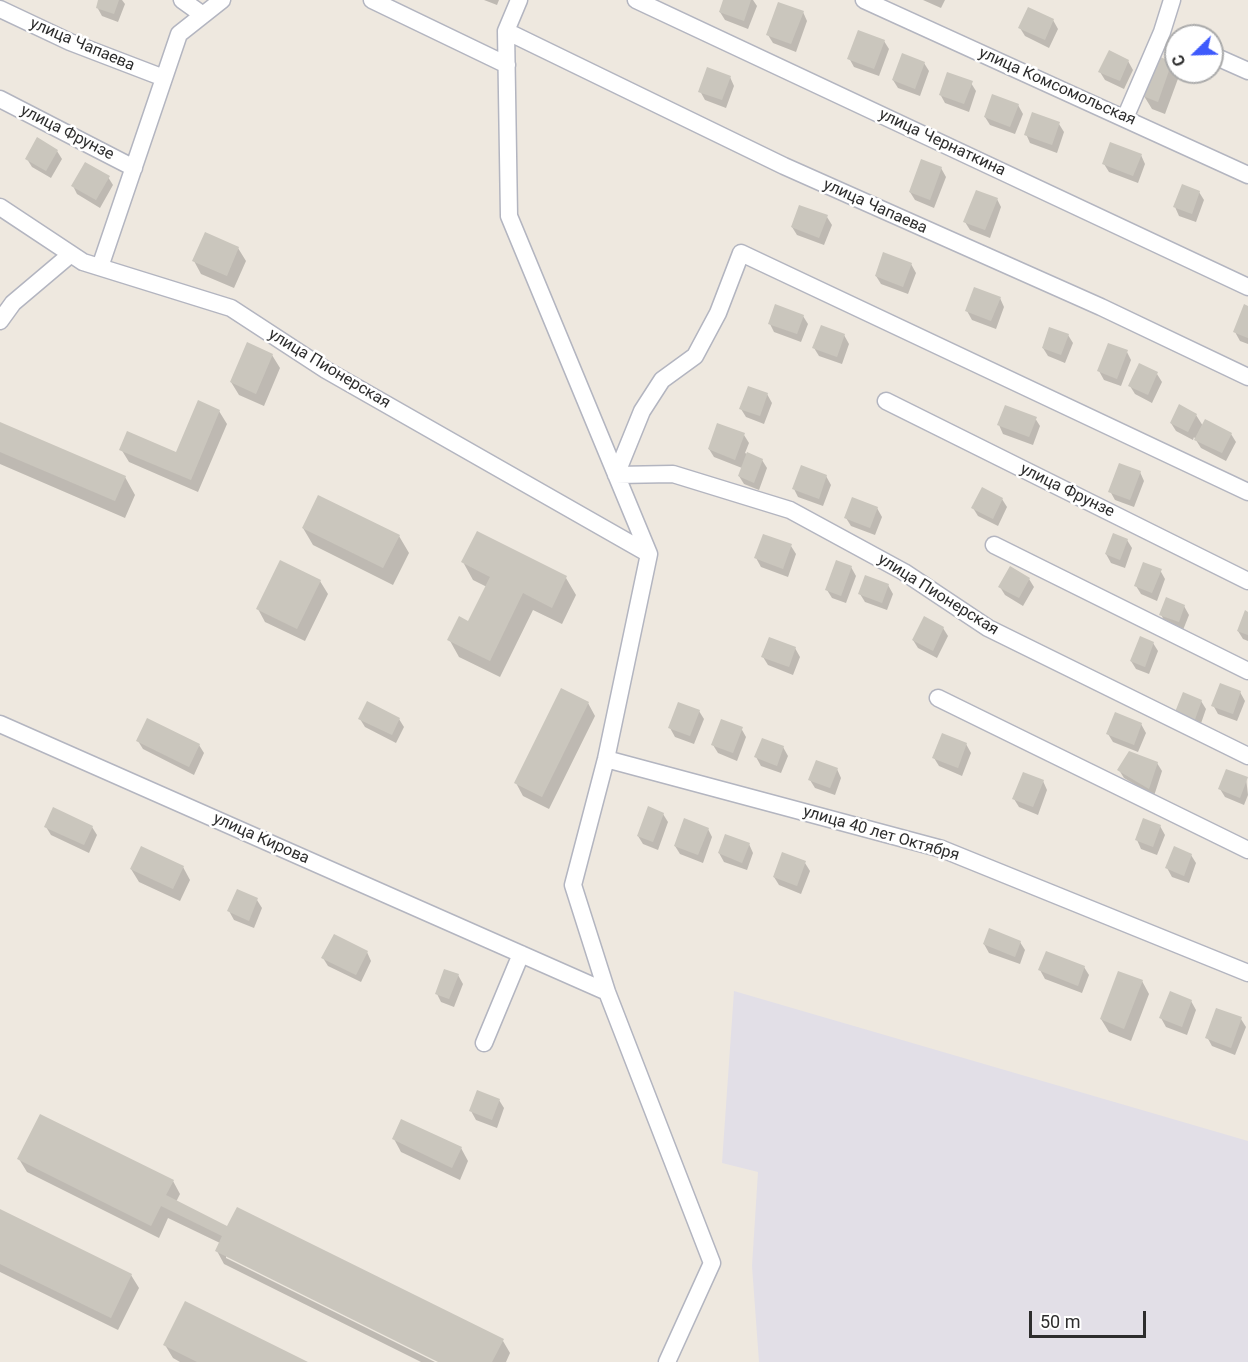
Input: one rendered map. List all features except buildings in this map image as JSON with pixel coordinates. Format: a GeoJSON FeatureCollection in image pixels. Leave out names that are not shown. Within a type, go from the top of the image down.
{"type":"FeatureCollection","features":[{"type":"Feature","properties":{"kind":"street"},"geometry":{"type":"LineString","coordinates":[[182,0],[203,15]]}},
{"type":"Feature","properties":{"kind":"street"},"geometry":{"type":"LineString","coordinates":[[100,267],[179,34],[222,0]]}},
{"type":"Feature","properties":{"kind":"street"},"geometry":{"type":"LineString","coordinates":[[372,0],[507,65]]}},
{"type":"Feature","properties":{"kind":"street"},"geometry":{"type":"LineString","coordinates":[[519,0],[506,31],[509,216],[649,554],[606,759],[573,885],[607,992],[712,1263],[667,1362]]}},
{"type":"Feature","properties":{"kind":"street","name":"улица Чернаткина"},"geometry":{"type":"LineString","coordinates":[[636,0],[1248,286]]}},
{"type":"Feature","properties":{"kind":"street","name":"улица Комсомольская"},"geometry":{"type":"LineString","coordinates":[[864,0],[1248,175]]}},
{"type":"Feature","properties":{"kind":"street"},"geometry":{"type":"LineString","coordinates":[[1170,24],[1172,0]]}},
{"type":"Feature","properties":{"kind":"street","name":"улица Чапаева"},"geometry":{"type":"LineString","coordinates":[[0,9],[70,42],[164,78]]}},
{"type":"Feature","properties":{"kind":"street","name":"улица Чапаева"},"geometry":{"type":"LineString","coordinates":[[506,31],[783,166],[1101,308],[1248,377]]}},
{"type":"Feature","properties":{"kind":"street"},"geometry":{"type":"LineString","coordinates":[[1125,118],[1164,44]]}},
{"type":"Feature","properties":{"kind":"street"},"geometry":{"type":"LineString","coordinates":[[1224,60],[1248,71]]}},
{"type":"Feature","properties":{"kind":"street","name":"улица Фрунзе"},"geometry":{"type":"LineString","coordinates":[[0,99],[134,168]]}},
{"type":"Feature","properties":{"kind":"street","name":"улица Пионерская"},"geometry":{"type":"LineString","coordinates":[[0,207],[83,262],[231,308],[326,370],[649,554]]}},
{"type":"Feature","properties":{"kind":"street"},"geometry":{"type":"LineString","coordinates":[[616,475],[642,411],[662,380],[695,356],[718,313],[741,253],[1248,492]]}},
{"type":"Feature","properties":{"kind":"street"},"geometry":{"type":"LineString","coordinates":[[0,321],[7,301],[71,254]]}},
{"type":"Feature","properties":{"kind":"street","name":"улица Фрунзе"},"geometry":{"type":"LineString","coordinates":[[886,401],[1248,581]]}},
{"type":"Feature","properties":{"kind":"street","name":"улица Пионерская"},"geometry":{"type":"LineString","coordinates":[[616,475],[673,474],[790,510],[904,572],[988,628],[1248,756]]}},
{"type":"Feature","properties":{"kind":"street"},"geometry":{"type":"LineString","coordinates":[[994,545],[1248,671]]}},
{"type":"Feature","properties":{"kind":"street"},"geometry":{"type":"LineString","coordinates":[[938,698],[1248,850]]}},
{"type":"Feature","properties":{"kind":"street","name":"улица Кирова"},"geometry":{"type":"LineString","coordinates":[[0,724],[607,992]]}},
{"type":"Feature","properties":{"kind":"street","name":"улица 40 лет Октября"},"geometry":{"type":"LineString","coordinates":[[606,759],[942,849],[1248,973]]}},
{"type":"Feature","properties":{"kind":"street"},"geometry":{"type":"LineString","coordinates":[[484,1043],[521,954]]}},
{"type":"Feature","properties":{"kind":"shaded area"},"geometry":{"type":"Polygon","coordinates":[[[734,991],[1248,1141],[1248,1362],[759,1362],[752,1266],[758,1172],[722,1163],[734,991]]]}}]}
